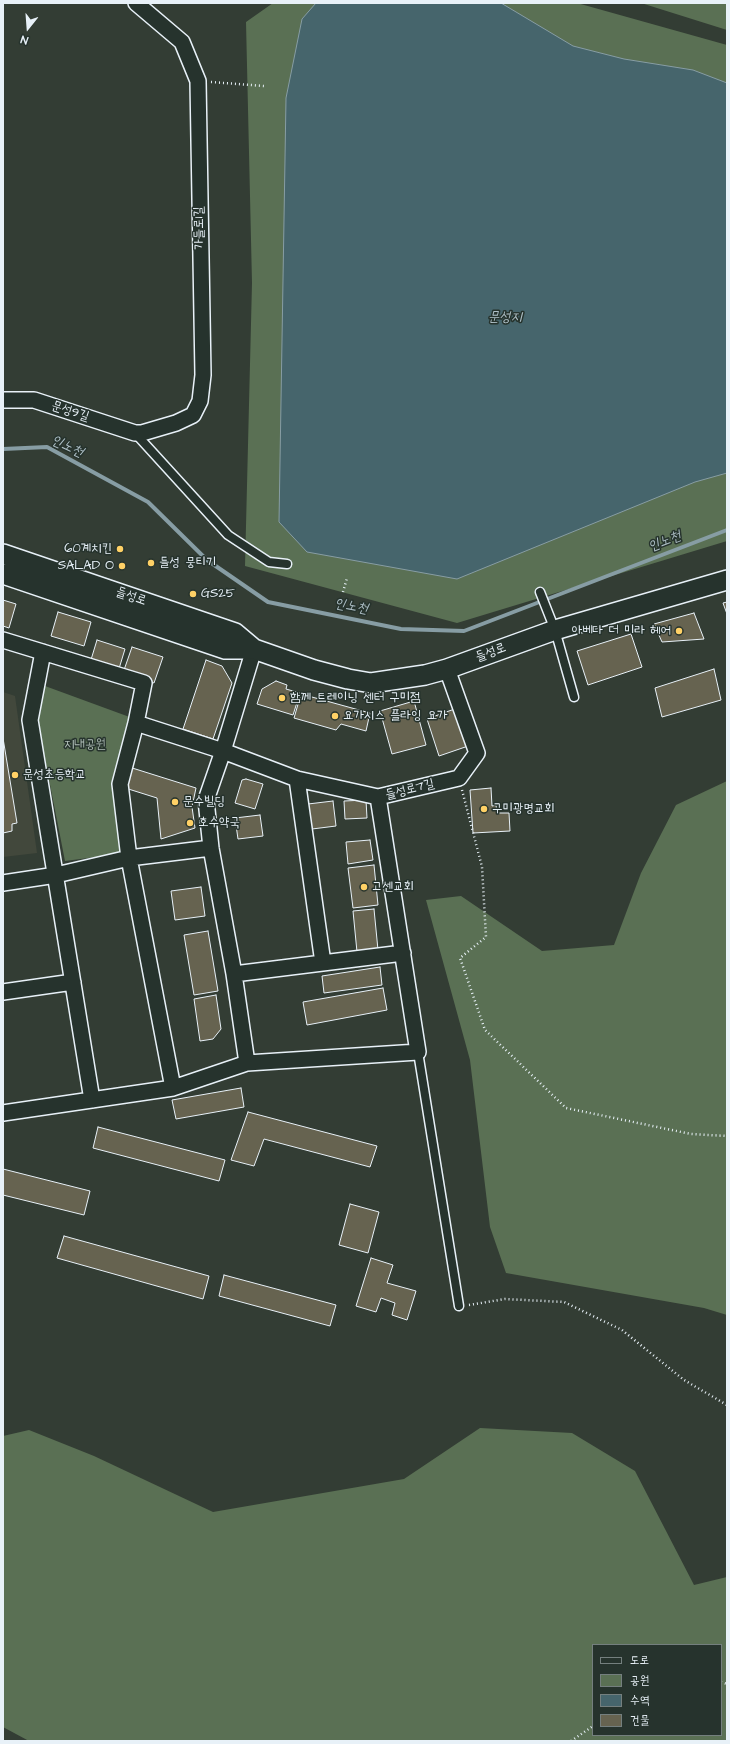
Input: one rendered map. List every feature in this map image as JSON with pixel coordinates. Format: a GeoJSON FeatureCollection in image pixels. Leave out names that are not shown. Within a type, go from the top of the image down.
{"type":"FeatureCollection","features":[{"type":"Feature","properties":{"kind":"street","name":"가들로1길"},"geometry":{"type":"LineString","coordinates":[[135,433],[142,433],[169,425],[193,415],[200,401],[203,375],[198,81],[182,42],[136,3]]}},
{"type":"Feature","properties":{"kind":"street","name":"문성9길"},"geometry":{"type":"LineString","coordinates":[[3,400],[34,400],[135,433]]}},
{"type":"Feature","properties":{"kind":"street","name":"들성로"},"geometry":{"type":"LineString","coordinates":[[3,554],[235,633],[254,649]]}},
{"type":"Feature","properties":{"kind":"street","name":"들성로"},"geometry":{"type":"LineString","coordinates":[[3,574],[225,649],[254,649],[314,670],[348,679],[371,683],[425,675],[447,669],[555,630],[727,580]]}},
{"type":"Feature","properties":{"kind":"street"},"geometry":{"type":"LineString","coordinates":[[3,640],[144,684],[136,723],[120,784],[129,858],[173,1088]]}},
{"type":"Feature","properties":{"kind":"street"},"geometry":{"type":"LineString","coordinates":[[247,1063],[234,974],[211,848],[206,800],[223,751],[254,649]]}},
{"type":"Feature","properties":{"kind":"street"},"geometry":{"type":"LineString","coordinates":[[43,652],[30,720],[92,1100]]}},
{"type":"Feature","properties":{"kind":"street"},"geometry":{"type":"LineString","coordinates":[[447,669],[477,753],[459,778]]}},
{"type":"Feature","properties":{"kind":"street","name":"들성로7길"},"geometry":{"type":"LineString","coordinates":[[136,723],[223,751],[297,778],[378,797],[459,778]]}},
{"type":"Feature","properties":{"kind":"street"},"geometry":{"type":"LineString","coordinates":[[297,778],[323,963]]}},
{"type":"Feature","properties":{"kind":"street"},"geometry":{"type":"LineString","coordinates":[[3,1113],[173,1088],[247,1063],[418,1052],[378,797]]}},
{"type":"Feature","properties":{"kind":"street"},"geometry":{"type":"LineString","coordinates":[[3,883],[56,876],[129,858],[211,848]]}},
{"type":"Feature","properties":{"kind":"street"},"geometry":{"type":"LineString","coordinates":[[234,974],[403,953]]}},
{"type":"Feature","properties":{"kind":"street"},"geometry":{"type":"LineString","coordinates":[[3,992],[73,982]]}},
{"type":"Feature","properties":{"kind":"lane"},"geometry":{"type":"LineString","coordinates":[[135,433],[228,535],[269,562],[287,564]]}},
{"type":"Feature","properties":{"kind":"lane"},"geometry":{"type":"LineString","coordinates":[[540,592],[555,630],[574,697]]}},
{"type":"Feature","properties":{"kind":"lane"},"geometry":{"type":"LineString","coordinates":[[418,1052],[460,1306]]}},
{"type":"Feature","properties":{"kind":"path"},"geometry":{"type":"LineString","coordinates":[[198,81],[264,86]]}},
{"type":"Feature","properties":{"kind":"path"},"geometry":{"type":"LineString","coordinates":[[343,592],[347,578]]}},
{"type":"Feature","properties":{"kind":"path"},"geometry":{"type":"LineString","coordinates":[[459,778],[482,867],[486,937],[460,958],[484,1030],[566,1108],[690,1134],[727,1136]]}},
{"type":"Feature","properties":{"kind":"path"},"geometry":{"type":"LineString","coordinates":[[460,1306],[505,1299],[564,1302],[622,1330],[684,1380],[727,1405]]}},
{"type":"Feature","properties":{"kind":"path"},"geometry":{"type":"LineString","coordinates":[[570,1741],[592,1727]]}},
{"type":"Feature","properties":{"kind":"shaded area","name":"문성초등학교"},"geometry":{"type":"Polygon","coordinates":[[[3,692],[15,696],[37,853],[3,857],[3,692]]]}},
{"type":"Feature","properties":{"kind":"green space","name":"문성지"},"geometry":{"type":"Polygon","coordinates":[[[273,3],[577,3],[727,45],[727,541],[457,623],[245,566],[252,283],[246,22],[273,3]]]}},
{"type":"Feature","properties":{"kind":"green space"},"geometry":{"type":"Polygon","coordinates":[[[641,3],[727,3],[727,30],[641,3]]]}},
{"type":"Feature","properties":{"kind":"green space","name":"지내공원"},"geometry":{"type":"Polygon","coordinates":[[[45,686],[135,719],[119,784],[127,853],[65,861],[36,713],[45,686]]]}},
{"type":"Feature","properties":{"kind":"green space"},"geometry":{"type":"Polygon","coordinates":[[[727,781],[727,1315],[704,1308],[506,1273],[490,1227],[470,1060],[426,900],[461,896],[542,951],[614,945],[641,873],[676,805],[727,781]]]}},
{"type":"Feature","properties":{"kind":"green space"},"geometry":{"type":"Polygon","coordinates":[[[480,1428],[572,1433],[635,1471],[694,1585],[727,1577],[727,1741],[29,1741],[3,1727],[3,1436],[29,1430],[94,1456],[213,1512],[404,1479],[480,1428]]]}},
{"type":"Feature","properties":{"kind":"water","name":"문성지"},"geometry":{"type":"Polygon","coordinates":[[[316,3],[501,3],[573,46],[624,59],[693,70],[727,83],[727,473],[695,482],[457,579],[307,552],[279,522],[286,98],[302,19],[316,3]]]}},
{"type":"Feature","properties":{"kind":"building"},"geometry":{"type":"Polygon","coordinates":[[[3,600],[16,604],[9,628],[3,626],[3,600]]]}},
{"type":"Feature","properties":{"kind":"building"},"geometry":{"type":"Polygon","coordinates":[[[727,602],[727,614],[723,603],[727,602]]]}},
{"type":"Feature","properties":{"kind":"building"},"geometry":{"type":"Polygon","coordinates":[[[58,612],[91,622],[84,646],[51,636],[58,612]]]}},
{"type":"Feature","properties":{"kind":"building","name":"아베다 더 미라 헤어"},"geometry":{"type":"Polygon","coordinates":[[[694,613],[704,639],[662,642],[654,624],[694,613]]]}},
{"type":"Feature","properties":{"kind":"building"},"geometry":{"type":"Polygon","coordinates":[[[631,634],[642,667],[588,685],[577,651],[631,634]]]}},
{"type":"Feature","properties":{"kind":"building"},"geometry":{"type":"Polygon","coordinates":[[[97,640],[125,649],[118,672],[90,663],[97,640]]]}},
{"type":"Feature","properties":{"kind":"building"},"geometry":{"type":"Polygon","coordinates":[[[132,647],[163,657],[154,683],[123,673],[132,647]]]}},
{"type":"Feature","properties":{"kind":"building"},"geometry":{"type":"Polygon","coordinates":[[[206,660],[222,666],[232,683],[213,739],[183,729],[206,660]]]}},
{"type":"Feature","properties":{"kind":"building"},"geometry":{"type":"Polygon","coordinates":[[[714,669],[721,700],[662,717],[655,688],[714,669]]]}},
{"type":"Feature","properties":{"kind":"building"},"geometry":{"type":"Polygon","coordinates":[[[276,681],[287,685],[286,689],[300,693],[293,715],[257,704],[262,689],[276,681]]]}},
{"type":"Feature","properties":{"kind":"building"},"geometry":{"type":"Polygon","coordinates":[[[301,694],[370,713],[366,731],[341,724],[336,730],[294,718],[301,694]]]}},
{"type":"Feature","properties":{"kind":"building"},"geometry":{"type":"Polygon","coordinates":[[[414,701],[426,745],[392,754],[380,711],[414,701]]]}},
{"type":"Feature","properties":{"kind":"building"},"geometry":{"type":"Polygon","coordinates":[[[460,707],[474,744],[439,756],[427,719],[460,707]]]}},
{"type":"Feature","properties":{"kind":"building"},"geometry":{"type":"Polygon","coordinates":[[[3,738],[17,823],[12,824],[12,831],[3,833],[3,738]]]}},
{"type":"Feature","properties":{"kind":"building","name":"문수빌딩"},"geometry":{"type":"Polygon","coordinates":[[[129,767],[196,788],[192,807],[195,828],[161,839],[157,798],[122,787],[129,767]]]}},
{"type":"Feature","properties":{"kind":"building"},"geometry":{"type":"Polygon","coordinates":[[[246,779],[263,784],[255,809],[235,803],[242,780],[246,779]]]}},
{"type":"Feature","properties":{"kind":"building","name":"구미광명교회"},"geometry":{"type":"Polygon","coordinates":[[[491,788],[492,806],[496,805],[497,813],[509,813],[510,831],[473,833],[470,790],[491,788]]]}},
{"type":"Feature","properties":{"kind":"building"},"geometry":{"type":"Polygon","coordinates":[[[366,800],[367,818],[345,819],[344,801],[366,800]]]}},
{"type":"Feature","properties":{"kind":"building"},"geometry":{"type":"Polygon","coordinates":[[[333,801],[336,826],[312,829],[308,804],[333,801]]]}},
{"type":"Feature","properties":{"kind":"building"},"geometry":{"type":"Polygon","coordinates":[[[260,815],[263,836],[238,839],[235,818],[260,815]]]}},
{"type":"Feature","properties":{"kind":"building"},"geometry":{"type":"Polygon","coordinates":[[[370,840],[373,860],[348,864],[346,842],[370,840]]]}},
{"type":"Feature","properties":{"kind":"building","name":"고센교회"},"geometry":{"type":"Polygon","coordinates":[[[374,865],[378,905],[353,908],[348,868],[374,865]]]}},
{"type":"Feature","properties":{"kind":"building"},"geometry":{"type":"Polygon","coordinates":[[[201,887],[205,916],[175,920],[171,891],[201,887]]]}},
{"type":"Feature","properties":{"kind":"building"},"geometry":{"type":"Polygon","coordinates":[[[374,909],[378,950],[357,952],[353,911],[374,909]]]}},
{"type":"Feature","properties":{"kind":"building"},"geometry":{"type":"Polygon","coordinates":[[[208,931],[218,991],[194,995],[184,935],[208,931]]]}},
{"type":"Feature","properties":{"kind":"building"},"geometry":{"type":"Polygon","coordinates":[[[380,967],[382,985],[324,993],[322,976],[380,967]]]}},
{"type":"Feature","properties":{"kind":"building"},"geometry":{"type":"Polygon","coordinates":[[[383,988],[387,1010],[307,1025],[303,1002],[383,988]]]}},
{"type":"Feature","properties":{"kind":"building"},"geometry":{"type":"Polygon","coordinates":[[[216,995],[221,1029],[213,1039],[200,1041],[194,999],[216,995]]]}},
{"type":"Feature","properties":{"kind":"building"},"geometry":{"type":"Polygon","coordinates":[[[241,1088],[244,1107],[176,1119],[172,1100],[241,1088]]]}},
{"type":"Feature","properties":{"kind":"building"},"geometry":{"type":"Polygon","coordinates":[[[248,1112],[377,1146],[370,1167],[264,1139],[254,1166],[231,1160],[248,1112]]]}},
{"type":"Feature","properties":{"kind":"building"},"geometry":{"type":"Polygon","coordinates":[[[98,1127],[225,1160],[219,1181],[93,1148],[98,1127]]]}},
{"type":"Feature","properties":{"kind":"building"},"geometry":{"type":"Polygon","coordinates":[[[3,1169],[90,1191],[84,1215],[3,1195],[3,1169]]]}},
{"type":"Feature","properties":{"kind":"building"},"geometry":{"type":"Polygon","coordinates":[[[350,1204],[379,1212],[368,1253],[339,1245],[350,1204]]]}},
{"type":"Feature","properties":{"kind":"building"},"geometry":{"type":"Polygon","coordinates":[[[64,1236],[209,1276],[203,1299],[57,1258],[64,1236]]]}},
{"type":"Feature","properties":{"kind":"building"},"geometry":{"type":"Polygon","coordinates":[[[371,1258],[393,1265],[387,1283],[416,1291],[407,1320],[392,1315],[395,1303],[381,1298],[376,1312],[356,1306],[371,1258]]]}},
{"type":"Feature","properties":{"kind":"building"},"geometry":{"type":"Polygon","coordinates":[[[224,1275],[336,1305],[330,1326],[219,1296],[224,1275]]]}},
{"type":"Feature","properties":{"kind":"waterway","name":"인노천"},"geometry":{"type":"LineString","coordinates":[[3,449],[47,447],[148,502],[207,560],[268,602],[401,629],[464,631],[727,530]]}},
{"type":"Feature","properties":{"kind":"place","name":"60계치킨"},"geometry":{"type":"Point","coordinates":[120,549]}},
{"type":"Feature","properties":{"kind":"place","name":"들성 뭉티기"},"geometry":{"type":"Point","coordinates":[151,563]}},
{"type":"Feature","properties":{"kind":"place","name":"SALAD O"},"geometry":{"type":"Point","coordinates":[122,566]}},
{"type":"Feature","properties":{"kind":"place","name":"GS25"},"geometry":{"type":"Point","coordinates":[193,594]}},
{"type":"Feature","properties":{"kind":"place","name":"아베다 더 미라 헤어"},"geometry":{"type":"Point","coordinates":[679,631]}},
{"type":"Feature","properties":{"kind":"place","name":"함께 트레이닝 센터 구미점"},"geometry":{"type":"Point","coordinates":[282,698]}},
{"type":"Feature","properties":{"kind":"place","name":"요가시스 플라잉 요가"},"geometry":{"type":"Point","coordinates":[335,716]}},
{"type":"Feature","properties":{"kind":"place","name":"문성초등학교"},"geometry":{"type":"Point","coordinates":[15,775]}},
{"type":"Feature","properties":{"kind":"place","name":"문수빌딩"},"geometry":{"type":"Point","coordinates":[175,802]}},
{"type":"Feature","properties":{"kind":"place","name":"구미광명교회"},"geometry":{"type":"Point","coordinates":[484,809]}},
{"type":"Feature","properties":{"kind":"place","name":"호수약국"},"geometry":{"type":"Point","coordinates":[190,823]}},
{"type":"Feature","properties":{"kind":"place","name":"고센교회"},"geometry":{"type":"Point","coordinates":[364,887]}}]}
